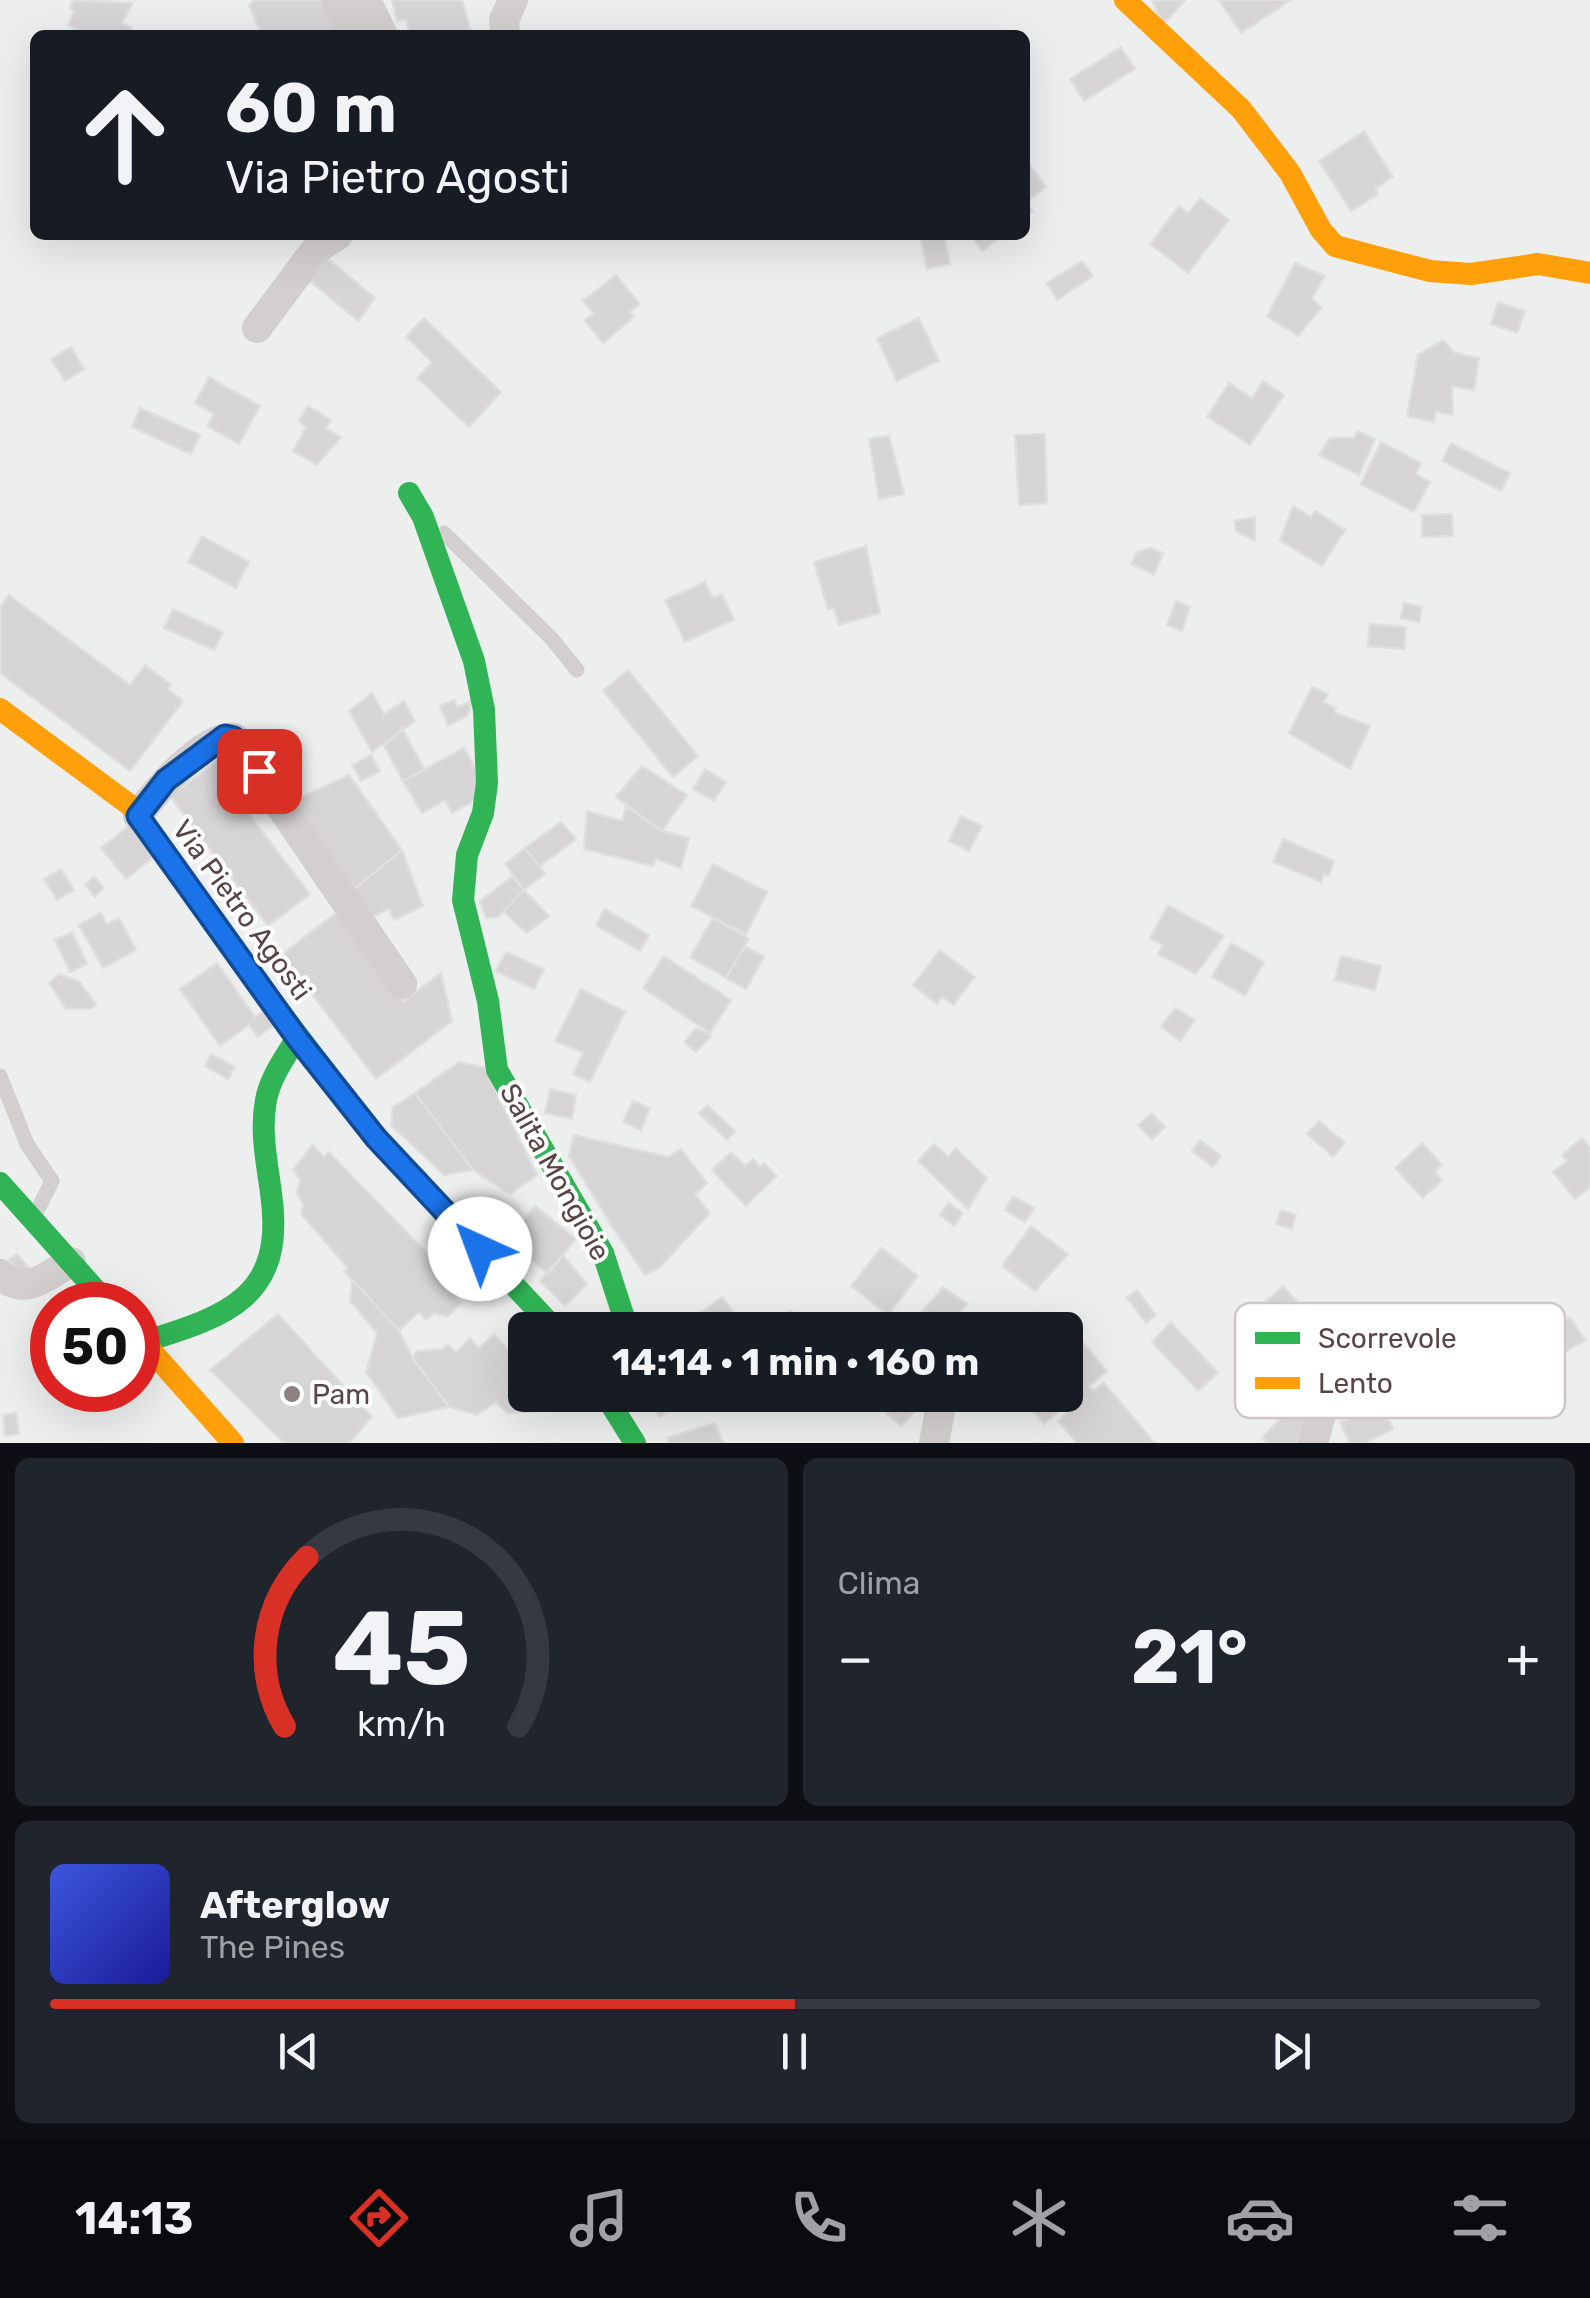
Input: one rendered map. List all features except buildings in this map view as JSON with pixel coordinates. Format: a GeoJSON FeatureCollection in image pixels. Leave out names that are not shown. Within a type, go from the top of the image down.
{"type":"FeatureCollection","features":[{"type":"Feature","properties":{"kind":"street"},"geometry":{"type":"LineString","coordinates":[[337,0],[352,30]]}},
{"type":"Feature","properties":{"kind":"street"},"geometry":{"type":"LineString","coordinates":[[366,0],[381,30]]}},
{"type":"Feature","properties":{"kind":"street"},"geometry":{"type":"LineString","coordinates":[[505,30],[504,20],[513,0]]}},
{"type":"Feature","properties":{"kind":"street"},"geometry":{"type":"LineString","coordinates":[[1125,0],[1242,109],[1290,173],[1321,230],[1335,246],[1430,272],[1470,274],[1538,264],[1590,273]]}},
{"type":"Feature","properties":{"kind":"street"},"geometry":{"type":"LineString","coordinates":[[257,328],[321,240]]}},
{"type":"Feature","properties":{"kind":"street","name":"Salita Mongioie"},"geometry":{"type":"LineString","coordinates":[[412,498],[474,661],[484,710],[487,783],[483,813],[467,854],[463,900],[488,1001],[497,1070],[603,1253],[622,1312]]}},
{"type":"Feature","properties":{"kind":"street","name":"Via Pietro Agosti"},"geometry":{"type":"LineString","coordinates":[[0,709],[138,816],[297,1038],[376,1138],[539,1312]]}},
{"type":"Feature","properties":{"kind":"street"},"geometry":{"type":"LineString","coordinates":[[138,816],[166,780],[212,742],[234,738],[402,984]]}},
{"type":"Feature","properties":{"kind":"street"},"geometry":{"type":"LineString","coordinates":[[160,1333],[227,1313],[256,1283],[274,1254],[278,1237],[263,1136],[266,1101],[297,1038]]}},
{"type":"Feature","properties":{"kind":"street"},"geometry":{"type":"LineString","coordinates":[[0,1183],[89,1282]]}},
{"type":"Feature","properties":{"kind":"street"},"geometry":{"type":"LineString","coordinates":[[0,1274],[10,1285],[27,1287],[71,1262]]}},
{"type":"Feature","properties":{"kind":"street"},"geometry":{"type":"LineString","coordinates":[[160,1362],[232,1443]]}},
{"type":"Feature","properties":{"kind":"street"},"geometry":{"type":"LineString","coordinates":[[934,1443],[940,1412]]}},
{"type":"Feature","properties":{"kind":"street"},"geometry":{"type":"LineString","coordinates":[[1313,1443],[1320,1418]]}},
{"type":"Feature","properties":{"kind":"lane"},"geometry":{"type":"LineString","coordinates":[[412,498],[430,506],[440,528],[456,548],[552,639],[577,670]]}},
{"type":"Feature","properties":{"kind":"lane"},"geometry":{"type":"LineString","coordinates":[[0,1076],[27,1144],[52,1181],[33,1220]]}},
{"type":"Feature","properties":{"kind":"traffic: fast"},"geometry":{"type":"LineString","coordinates":[[409,493],[423,517],[474,661],[484,710],[487,783],[483,813],[467,855],[463,900],[488,1001],[497,1070],[603,1253],[622,1312]]}},
{"type":"Feature","properties":{"kind":"traffic: fast"},"geometry":{"type":"LineString","coordinates":[[251,974],[376,1138],[539,1312]]}},
{"type":"Feature","properties":{"kind":"traffic: fast"},"geometry":{"type":"LineString","coordinates":[[160,1336],[225,1311],[260,1279],[269,1256],[273,1228],[264,1112],[274,1076],[297,1038]]}},
{"type":"Feature","properties":{"kind":"traffic: fast"},"geometry":{"type":"LineString","coordinates":[[0,1183],[88,1282]]}},
{"type":"Feature","properties":{"kind":"traffic: fast"},"geometry":{"type":"LineString","coordinates":[[616,1412],[635,1443]]}},
{"type":"Feature","properties":{"kind":"traffic: slow"},"geometry":{"type":"LineString","coordinates":[[1125,0],[1241,109],[1290,173],[1321,230],[1335,246],[1430,271],[1471,274],[1538,264],[1590,273]]}},
{"type":"Feature","properties":{"kind":"traffic: slow"},"geometry":{"type":"LineString","coordinates":[[0,709],[131,806],[251,974]]}},
{"type":"Feature","properties":{"kind":"traffic: slow"},"geometry":{"type":"LineString","coordinates":[[160,1361],[233,1443]]}},
{"type":"Feature","properties":{"kind":"place","name":"Pam"},"geometry":{"type":"Point","coordinates":[292,1394]}},
{"type":"Feature","properties":{"kind":"route"},"geometry":{"type":"LineString","coordinates":[[259,771],[234,738],[225,736],[166,780],[138,816],[297,1038],[376,1138],[480,1249]]}}]}
